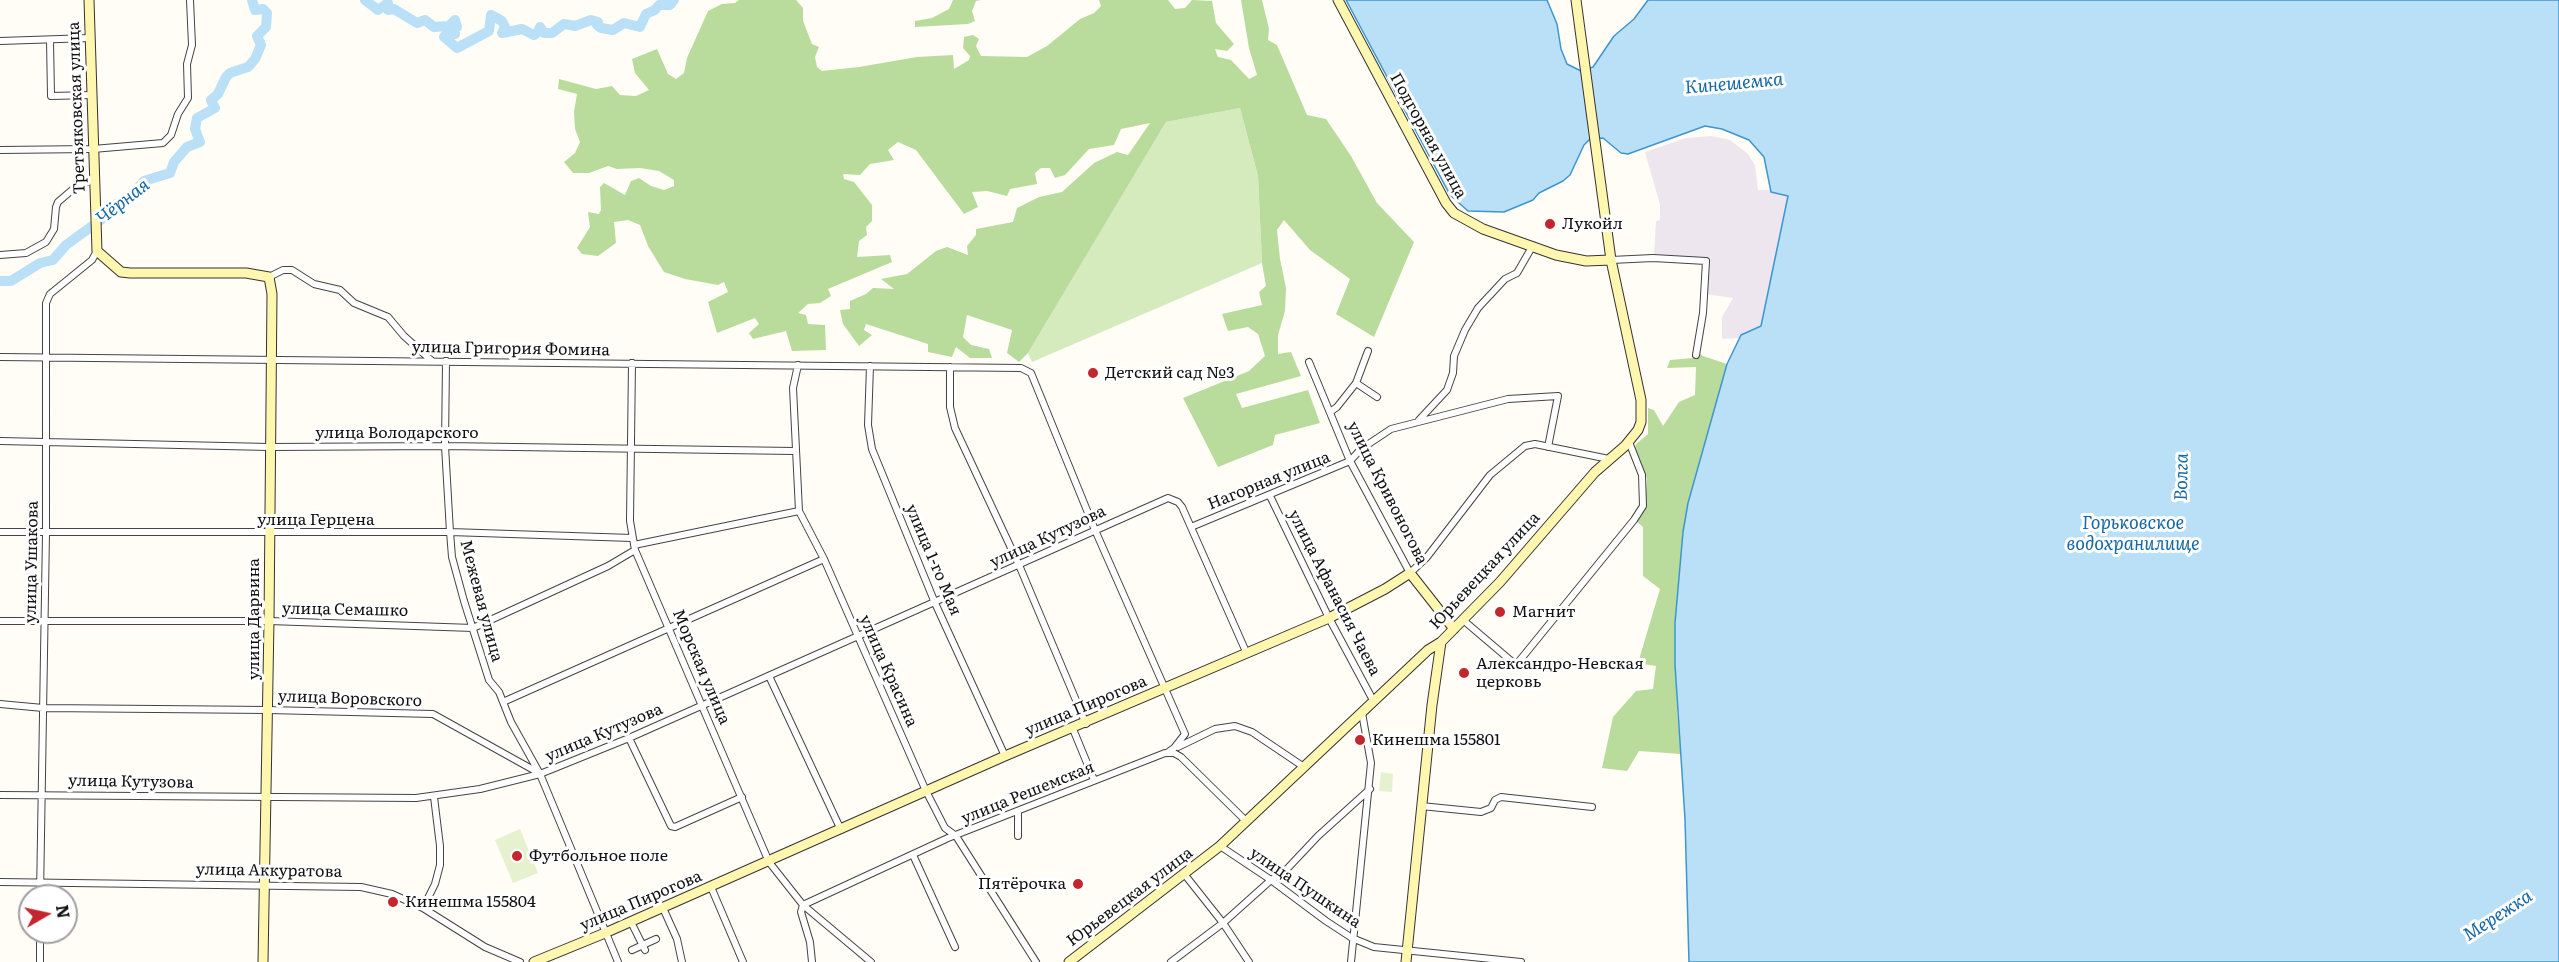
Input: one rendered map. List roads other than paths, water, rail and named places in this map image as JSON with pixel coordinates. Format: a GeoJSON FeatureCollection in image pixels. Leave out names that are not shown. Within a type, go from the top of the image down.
{"type":"FeatureCollection","features":[{"type":"Feature","properties":{"kind":"street","name":"Третьяковская улица"},"geometry":{"type":"LineString","coordinates":[[89,0],[97,248]]}},
{"type":"Feature","properties":{"kind":"street"},"geometry":{"type":"LineString","coordinates":[[0,150],[93,149],[163,143],[171,135],[178,114],[188,98],[187,64],[192,45],[190,0]]}},
{"type":"Feature","properties":{"kind":"street","name":"Подгорная улица"},"geometry":{"type":"LineString","coordinates":[[1338,0],[1450,208],[1467,222],[1532,247],[1575,260],[1653,258],[1706,261],[1703,312],[1696,355]]}},
{"type":"Feature","properties":{"kind":"street","name":"Юрьевецкая улица"},"geometry":{"type":"LineString","coordinates":[[1069,962],[1220,846],[1428,650],[1441,642],[1500,582],[1589,479],[1629,442],[1638,430],[1641,422],[1641,400],[1611,260],[1586,58],[1576,0]]}},
{"type":"Feature","properties":{"kind":"street"},"geometry":{"type":"LineString","coordinates":[[0,42],[90,38]]}},
{"type":"Feature","properties":{"kind":"street"},"geometry":{"type":"LineString","coordinates":[[50,40],[51,96],[92,95]]}},
{"type":"Feature","properties":{"kind":"street"},"geometry":{"type":"LineString","coordinates":[[0,255],[26,253],[46,242],[54,229],[58,201],[72,189],[94,178]]}},
{"type":"Feature","properties":{"kind":"street"},"geometry":{"type":"LineString","coordinates":[[1419,420],[1447,390],[1453,373],[1454,356],[1475,313],[1505,279],[1517,273],[1532,247]]}},
{"type":"Feature","properties":{"kind":"street"},"geometry":{"type":"LineString","coordinates":[[97,248],[121,272],[246,273],[269,277],[283,270],[299,272],[314,284],[340,290],[354,303],[388,317],[404,336],[432,361]]}},
{"type":"Feature","properties":{"kind":"street","name":"улица Ушакова"},"geometry":{"type":"LineString","coordinates":[[40,882],[46,533],[46,303],[50,294],[84,267],[97,248]]}},
{"type":"Feature","properties":{"kind":"street","name":"улица Дарвина"},"geometry":{"type":"LineString","coordinates":[[263,962],[272,294],[269,277]]}},
{"type":"Feature","properties":{"kind":"street"},"geometry":{"type":"LineString","coordinates":[[1330,412],[1337,407],[1356,383],[1368,351]]}},
{"type":"Feature","properties":{"kind":"street","name":"улица Григория Фомина"},"geometry":{"type":"LineString","coordinates":[[0,357],[1021,368],[1031,373],[1095,530]]}},
{"type":"Feature","properties":{"kind":"street","name":"Межевая улица"},"geometry":{"type":"LineString","coordinates":[[446,361],[445,446],[452,557],[489,680],[503,702],[511,722],[540,774],[618,962]]}},
{"type":"Feature","properties":{"kind":"street","name":"улица Кривоногова"},"geometry":{"type":"LineString","coordinates":[[1309,362],[1350,462],[1410,573],[1454,629]]}},
{"type":"Feature","properties":{"kind":"street","name":"Морская улица"},"geometry":{"type":"LineString","coordinates":[[632,363],[632,538],[635,548],[769,862],[803,905],[801,912],[810,942],[812,962]]}},
{"type":"Feature","properties":{"kind":"street","name":"улица Красина"},"geometry":{"type":"LineString","coordinates":[[798,365],[793,388],[794,451],[799,510],[824,559],[926,791],[945,828],[956,836],[1036,962]]}},
{"type":"Feature","properties":{"kind":"street","name":"улица 1-го Мая"},"geometry":{"type":"LineString","coordinates":[[870,366],[868,425],[872,449],[935,603],[1005,756]]}},
{"type":"Feature","properties":{"kind":"street"},"geometry":{"type":"LineString","coordinates":[[950,367],[950,407],[955,428],[1018,565],[1086,724]]}},
{"type":"Feature","properties":{"kind":"street"},"geometry":{"type":"LineString","coordinates":[[1356,383],[1377,397]]}},
{"type":"Feature","properties":{"kind":"street","name":"Нагорная улица"},"geometry":{"type":"LineString","coordinates":[[1191,527],[1350,462],[1361,448],[1390,429],[1419,420],[1522,397],[1558,396],[1548,447]]}},
{"type":"Feature","properties":{"kind":"street","name":"улица Володарского"},"geometry":{"type":"LineString","coordinates":[[0,441],[269,447],[445,446],[794,451]]}},
{"type":"Feature","properties":{"kind":"street"},"geometry":{"type":"LineString","coordinates":[[1463,620],[1516,665],[1643,506],[1642,475],[1629,442]]}},
{"type":"Feature","properties":{"kind":"street","name":"улица Пирогова"},"geometry":{"type":"LineString","coordinates":[[534,962],[632,922],[1005,756],[1086,724],[1329,618],[1385,590],[1410,573],[1427,557],[1490,475],[1525,446],[1535,444],[1609,459]]}},
{"type":"Feature","properties":{"kind":"street","name":"улица Афанасия Чаева"},"geometry":{"type":"LineString","coordinates":[[1270,496],[1329,618],[1374,702]]}},
{"type":"Feature","properties":{"kind":"street","name":"улица Кутузова"},"geometry":{"type":"LineString","coordinates":[[0,795],[435,797],[480,789],[540,774],[629,738],[770,676],[856,635],[935,603],[1162,499],[1174,498],[1178,501],[1191,527]]}},
{"type":"Feature","properties":{"kind":"street"},"geometry":{"type":"LineString","coordinates":[[635,548],[799,510]]}},
{"type":"Feature","properties":{"kind":"street"},"geometry":{"type":"LineString","coordinates":[[1191,527],[1246,654]]}},
{"type":"Feature","properties":{"kind":"street"},"geometry":{"type":"LineString","coordinates":[[1095,530],[1185,735],[1174,748]]}},
{"type":"Feature","properties":{"kind":"street","name":"улица Герцена"},"geometry":{"type":"LineString","coordinates":[[0,532],[450,532],[632,538]]}},
{"type":"Feature","properties":{"kind":"street","name":"улица Семашко"},"geometry":{"type":"LineString","coordinates":[[0,621],[269,621],[473,628],[608,566],[635,548]]}},
{"type":"Feature","properties":{"kind":"street"},"geometry":{"type":"LineString","coordinates":[[503,702],[824,559]]}},
{"type":"Feature","properties":{"kind":"street"},"geometry":{"type":"LineString","coordinates":[[1406,962],[1421,806],[1441,642]]}},
{"type":"Feature","properties":{"kind":"street"},"geometry":{"type":"LineString","coordinates":[[770,676],[841,830]]}},
{"type":"Feature","properties":{"kind":"street","name":"улица Воровского"},"geometry":{"type":"LineString","coordinates":[[0,704],[43,708],[433,714],[540,774]]}},
{"type":"Feature","properties":{"kind":"street"},"geometry":{"type":"LineString","coordinates":[[1351,962],[1370,789],[1371,763],[1362,713]]}},
{"type":"Feature","properties":{"kind":"street","name":"улица Решемская"},"geometry":{"type":"LineString","coordinates":[[803,905],[956,836],[1167,753],[1215,729],[1235,726],[1252,732],[1304,767]]}},
{"type":"Feature","properties":{"kind":"street"},"geometry":{"type":"LineString","coordinates":[[1073,729],[1094,780]]}},
{"type":"Feature","properties":{"kind":"street"},"geometry":{"type":"LineString","coordinates":[[629,738],[671,826],[675,827],[742,798]]}},
{"type":"Feature","properties":{"kind":"street"},"geometry":{"type":"LineString","coordinates":[[1167,753],[1181,756],[1246,821]]}},
{"type":"Feature","properties":{"kind":"street"},"geometry":{"type":"LineString","coordinates":[[1171,962],[1223,923],[1271,880],[1286,870],[1318,836],[1370,789]]}},
{"type":"Feature","properties":{"kind":"street"},"geometry":{"type":"LineString","coordinates":[[423,908],[435,884],[440,865],[435,797]]}},
{"type":"Feature","properties":{"kind":"street"},"geometry":{"type":"LineString","coordinates":[[1421,806],[1481,812],[1491,808],[1495,800],[1501,797],[1592,807]]}},
{"type":"Feature","properties":{"kind":"street"},"geometry":{"type":"LineString","coordinates":[[1018,811],[1018,836]]}},
{"type":"Feature","properties":{"kind":"street","name":"улица Пушкина"},"geometry":{"type":"LineString","coordinates":[[1220,846],[1326,921],[1352,938],[1374,947],[1521,962]]}},
{"type":"Feature","properties":{"kind":"street"},"geometry":{"type":"LineString","coordinates":[[913,855],[955,947]]}},
{"type":"Feature","properties":{"kind":"street"},"geometry":{"type":"LineString","coordinates":[[1185,875],[1223,923],[1249,962]]}},
{"type":"Feature","properties":{"kind":"street","name":"улица Аккуратова"},"geometry":{"type":"LineString","coordinates":[[0,882],[361,886],[392,894],[423,908],[485,947],[520,962]]}},
{"type":"Feature","properties":{"kind":"street"},"geometry":{"type":"LineString","coordinates":[[711,887],[743,962]]}},
{"type":"Feature","properties":{"kind":"street"},"geometry":{"type":"LineString","coordinates":[[803,905],[871,962]]}},
{"type":"Feature","properties":{"kind":"street"},"geometry":{"type":"LineString","coordinates":[[663,908],[677,939],[682,962]]}},
{"type":"Feature","properties":{"kind":"street"},"geometry":{"type":"LineString","coordinates":[[632,922],[644,947]]}},
{"type":"Feature","properties":{"kind":"street"},"geometry":{"type":"LineString","coordinates":[[632,950],[644,947],[656,939]]}},
{"type":"Feature","properties":{"kind":"street"},"geometry":{"type":"LineString","coordinates":[[40,944],[40,962]]}},
{"type":"Feature","properties":{"kind":"water","name":"Горьковское водохранилище"},"geometry":{"type":"Polygon","coordinates":[[[1346,0],[1547,0],[1557,24],[1561,49],[1567,64],[1581,71],[1593,67],[1614,36],[1634,19],[1648,0],[2559,0],[2559,962],[1689,962],[1685,819],[1675,665],[1675,623],[1683,532],[1688,503],[1727,364],[1741,335],[1761,326],[1788,196],[1771,192],[1764,157],[1749,140],[1722,129],[1705,126],[1628,154],[1621,153],[1603,138],[1590,139],[1584,145],[1570,175],[1539,193],[1533,200],[1504,212],[1468,211],[1450,195],[1346,0]]]}},
{"type":"Feature","properties":{"kind":"waterway","name":"Чёрная"},"geometry":{"type":"LineString","coordinates":[[0,281],[11,281],[40,263],[53,260],[66,245],[116,208],[116,204],[128,199],[144,181],[170,173],[174,162],[187,147],[200,142],[195,129],[197,118],[215,108],[211,100],[218,94],[226,77],[230,73],[248,67],[255,59],[261,45],[257,36],[266,27],[267,13],[263,9],[255,10],[252,0]]}},
{"type":"Feature","properties":{"kind":"waterway","name":"Чёрная"},"geometry":{"type":"LineString","coordinates":[[365,0],[378,10],[388,3],[388,10],[394,9],[417,23],[425,20],[434,27],[449,26],[455,20],[457,27],[452,28],[455,34],[447,33],[444,37],[457,48],[489,31],[491,15],[502,21],[505,27],[502,33],[522,29],[534,35],[540,27],[544,33],[552,33],[564,24],[575,26],[591,20],[598,22],[597,25],[601,28],[613,30],[624,23],[640,27],[646,14],[655,10],[659,5],[670,5],[674,0]]}},
{"type":"Feature","properties":{"kind":"place","name":"Лукойл"},"geometry":{"type":"Point","coordinates":[1550,224]}},
{"type":"Feature","properties":{"kind":"place","name":"Детский сад №3"},"geometry":{"type":"Point","coordinates":[1093,373]}},
{"type":"Feature","properties":{"kind":"place","name":"Магнит"},"geometry":{"type":"Point","coordinates":[1500,612]}},
{"type":"Feature","properties":{"kind":"place","name":"Александро-Невская церковь"},"geometry":{"type":"Point","coordinates":[1464,673]}},
{"type":"Feature","properties":{"kind":"place","name":"Кинешма 155801"},"geometry":{"type":"Point","coordinates":[1360,740]}},
{"type":"Feature","properties":{"kind":"place","name":"Футбольное поле"},"geometry":{"type":"Point","coordinates":[517,856]}},
{"type":"Feature","properties":{"kind":"place","name":"Пятёрочка"},"geometry":{"type":"Point","coordinates":[1078,884]}},
{"type":"Feature","properties":{"kind":"place","name":"Кинешма 155804"},"geometry":{"type":"Point","coordinates":[393,902]}},
{"type":"Feature","properties":{"kind":"water label","name":"Кинешемка"},"geometry":{"type":"Point","coordinates":[1734,84]}},
{"type":"Feature","properties":{"kind":"water label","name":"Волга"},"geometry":{"type":"Point","coordinates":[2182,477]}},
{"type":"Feature","properties":{"kind":"water label","name":"Мережка"},"geometry":{"type":"Point","coordinates":[2498,916]}}]}
